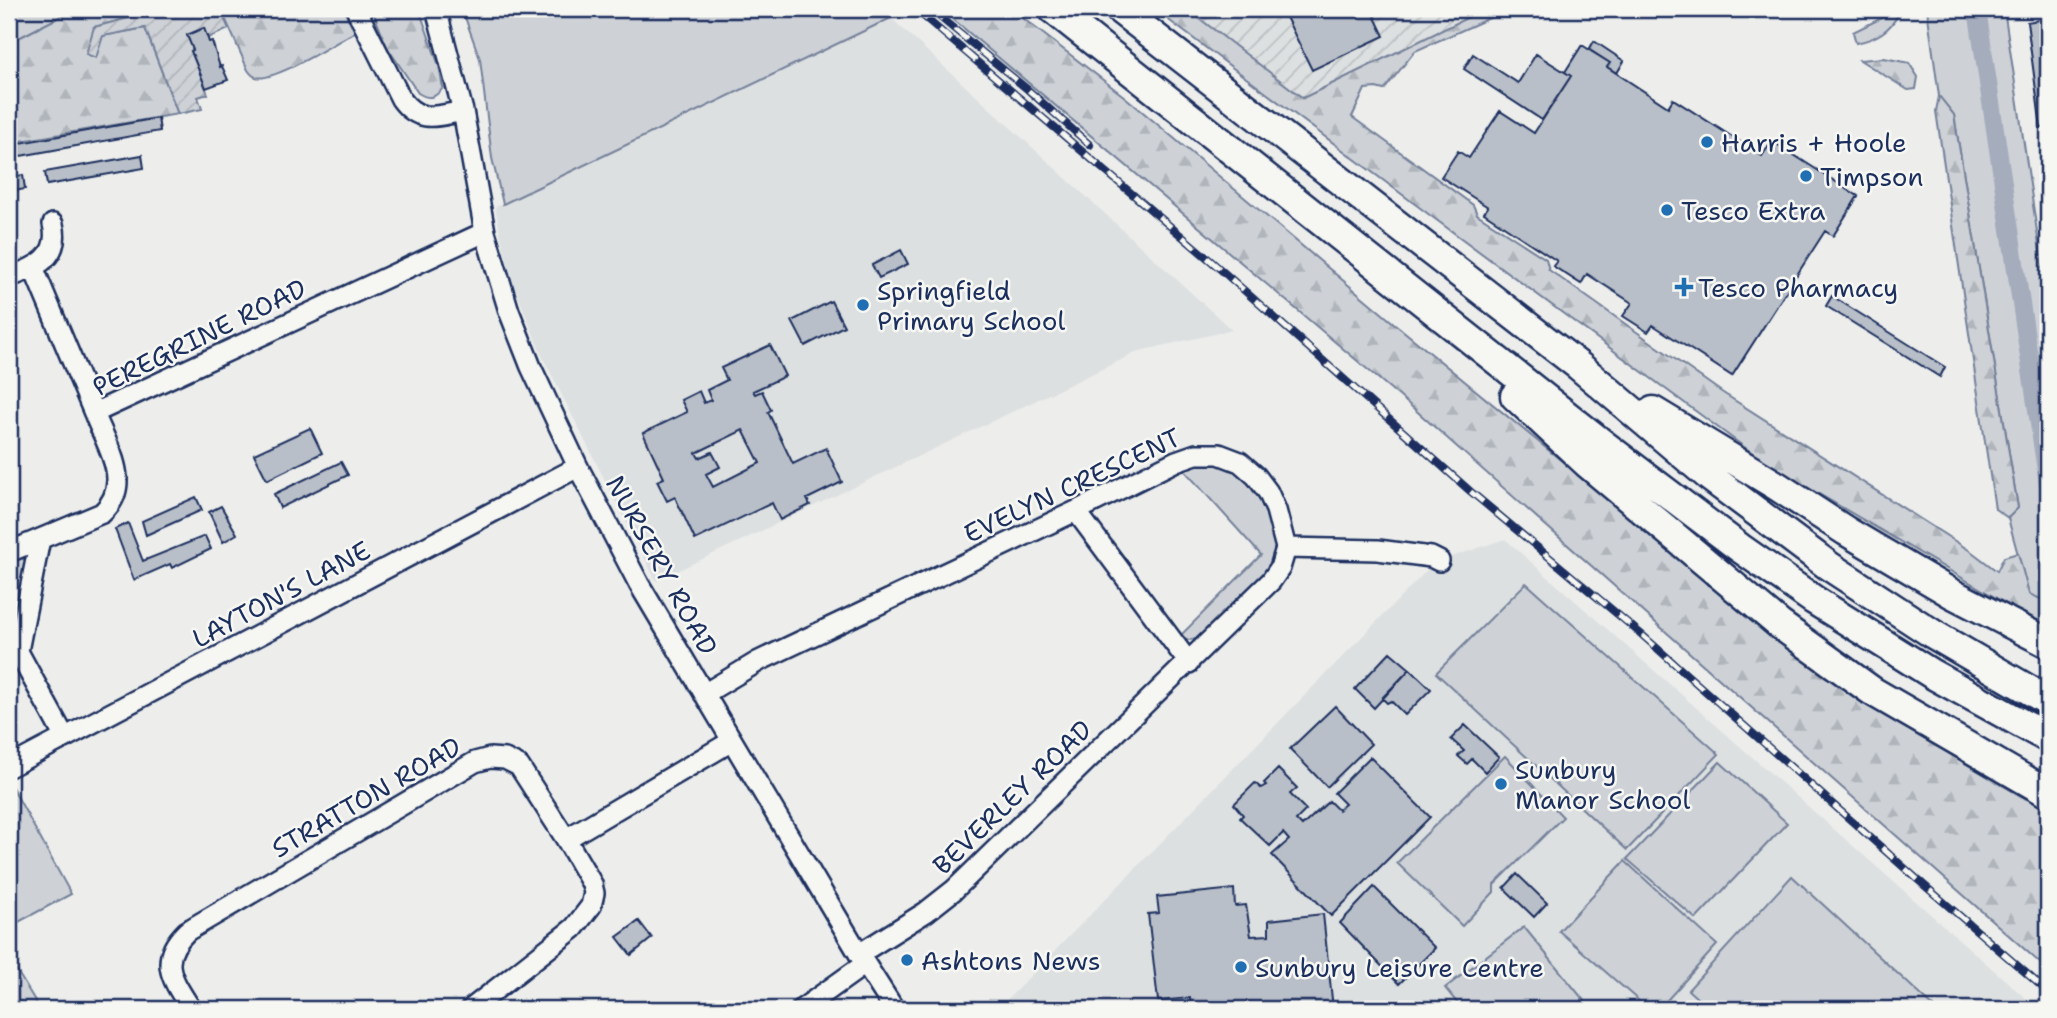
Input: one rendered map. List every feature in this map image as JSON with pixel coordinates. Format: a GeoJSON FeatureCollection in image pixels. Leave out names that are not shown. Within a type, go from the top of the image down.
{"type":"FeatureCollection","features":[{"type":"Feature","properties":{"kind":"highway"},"geometry":{"type":"LineString","coordinates":[[1053,9],[1604,445],[1751,555],[1814,600],[1932,674],[2048,738]]}},
{"type":"Feature","properties":{"kind":"highway"},"geometry":{"type":"LineString","coordinates":[[1119,9],[1579,366],[1710,477],[1829,566],[1933,634],[2048,701]]}},
{"type":"Feature","properties":{"kind":"highway"},"geometry":{"type":"LineString","coordinates":[[1376,264],[1587,463],[1779,624],[1872,691],[2048,793]]}},
{"type":"Feature","properties":{"kind":"highway"},"geometry":{"type":"LineString","coordinates":[[1579,366],[1905,566],[2048,643]]}},
{"type":"Feature","properties":{"kind":"street"},"geometry":{"type":"LineString","coordinates":[[356,9],[409,110],[417,115],[433,117],[463,111]]}},
{"type":"Feature","properties":{"kind":"street","name":"NURSERY ROAD"},"geometry":{"type":"LineString","coordinates":[[436,9],[463,111],[485,232],[509,311],[531,368],[578,467],[639,584],[894,1009]]}},
{"type":"Feature","properties":{"kind":"street"},"geometry":{"type":"LineString","coordinates":[[9,277],[33,267],[49,255],[56,237],[53,224]]}},
{"type":"Feature","properties":{"kind":"street","name":"PEREGRINE ROAD"},"geometry":{"type":"LineString","coordinates":[[9,552],[102,513],[111,505],[117,493],[117,470],[94,413],[485,232]]}},
{"type":"Feature","properties":{"kind":"street"},"geometry":{"type":"LineString","coordinates":[[33,267],[94,413]]}},
{"type":"Feature","properties":{"kind":"street","name":"EVELYN CRESCENT"},"geometry":{"type":"LineString","coordinates":[[704,694],[759,662],[1196,454],[1219,454],[1240,463],[1256,476],[1268,492],[1276,510],[1286,548]]}},
{"type":"Feature","properties":{"kind":"street","name":"LAYTON'S LANE"},"geometry":{"type":"LineString","coordinates":[[9,767],[578,467]]}},
{"type":"Feature","properties":{"kind":"street"},"geometry":{"type":"LineString","coordinates":[[1076,511],[1189,663],[1271,581],[1280,568],[1286,548],[1378,550],[1431,557],[1439,561]]}},
{"type":"Feature","properties":{"kind":"street"},"geometry":{"type":"LineString","coordinates":[[40,540],[13,643],[65,738]]}},
{"type":"Feature","properties":{"kind":"street","name":"BEVERLEY ROAD"},"geometry":{"type":"LineString","coordinates":[[802,1009],[862,959],[954,890],[1189,663]]}},
{"type":"Feature","properties":{"kind":"street"},"geometry":{"type":"LineString","coordinates":[[471,1009],[574,928],[591,906],[594,893],[592,884],[566,839],[732,741]]}},
{"type":"Feature","properties":{"kind":"street","name":"STRATTON ROAD"},"geometry":{"type":"LineString","coordinates":[[191,1009],[177,987],[169,964],[171,951],[177,940],[187,931],[475,762],[490,758],[505,759],[519,766],[566,839]]}},
{"type":"Feature","properties":{"kind":"shaded area"},"geometry":{"type":"Polygon","coordinates":[[[1187,9],[1485,9],[1303,98],[1187,9]]]}},
{"type":"Feature","properties":{"kind":"shaded area","name":"Springfield Primary School"},"geometry":{"type":"Polygon","coordinates":[[[891,18],[1232,330],[1140,351],[656,581],[542,356],[513,283],[495,207],[891,18]]]}},
{"type":"Feature","properties":{"kind":"shaded area","name":"Sunbury Manor School"},"geometry":{"type":"Polygon","coordinates":[[[1505,539],[2038,1009],[1373,1009],[1360,1002],[1348,1009],[998,1009],[1430,567],[1439,561],[1505,539]]]}},
{"type":"Feature","properties":{"kind":"green space"},"geometry":{"type":"Polygon","coordinates":[[[9,9],[75,9],[9,43],[9,9]]]}},
{"type":"Feature","properties":{"kind":"green space"},"geometry":{"type":"Polygon","coordinates":[[[75,9],[177,9],[144,14],[94,27],[103,36],[145,28],[178,114],[9,143],[9,43],[75,9]]]}},
{"type":"Feature","properties":{"kind":"green space"},"geometry":{"type":"Polygon","coordinates":[[[176,9],[220,9],[229,29],[208,38],[203,28],[187,35],[208,94],[198,97],[202,109],[178,114],[145,28],[103,36],[96,58],[86,54],[94,27],[176,9]]]}},
{"type":"Feature","properties":{"kind":"green space"},"geometry":{"type":"Polygon","coordinates":[[[221,9],[350,9],[360,29],[292,67],[265,77],[256,77],[248,70],[221,9]]]}},
{"type":"Feature","properties":{"kind":"green space"},"geometry":{"type":"Polygon","coordinates":[[[372,9],[419,9],[439,66],[443,88],[437,94],[425,97],[418,93],[387,47],[372,9]]]}},
{"type":"Feature","properties":{"kind":"green space"},"geometry":{"type":"Polygon","coordinates":[[[462,9],[893,9],[891,18],[503,204],[492,158],[480,59],[462,9]]]}},
{"type":"Feature","properties":{"kind":"green space"},"geometry":{"type":"Polygon","coordinates":[[[941,9],[1011,9],[1125,97],[1390,320],[1819,672],[1895,722],[2048,809],[2048,970],[1412,407],[941,9]]]}},
{"type":"Feature","properties":{"kind":"green space"},"geometry":{"type":"Polygon","coordinates":[[[1154,9],[1187,9],[1303,98],[1485,9],[1510,9],[1415,51],[1384,90],[1365,89],[1352,117],[1473,205],[1477,214],[1546,259],[1549,270],[1723,393],[1972,552],[1997,571],[2004,557],[2018,553],[2029,594],[2048,602],[2048,626],[1766,463],[1154,9]]]}},
{"type":"Feature","properties":{"kind":"green space"},"geometry":{"type":"Polygon","coordinates":[[[1927,9],[2004,9],[2048,306],[2048,602],[2029,595],[2008,518],[2018,508],[1954,115],[1939,96],[1927,9]]]}},
{"type":"Feature","properties":{"kind":"green space"},"geometry":{"type":"Polygon","coordinates":[[[1898,10],[1899,13],[1887,29],[1870,39],[1856,43],[1853,32],[1898,10]]]}},
{"type":"Feature","properties":{"kind":"green space"},"geometry":{"type":"Polygon","coordinates":[[[1884,58],[1909,63],[1918,77],[1916,89],[1908,90],[1860,60],[1884,58]]]}},
{"type":"Feature","properties":{"kind":"green space"},"geometry":{"type":"Polygon","coordinates":[[[1939,96],[1954,115],[2018,508],[2008,518],[1995,509],[1936,111],[1939,96]]]}},
{"type":"Feature","properties":{"kind":"green space"},"geometry":{"type":"Polygon","coordinates":[[[1196,454],[1256,476],[1286,548],[1266,575],[1197,639],[1188,640],[1181,635],[1261,555],[1176,461],[1196,454]]]}},
{"type":"Feature","properties":{"kind":"green space"},"geometry":{"type":"Polygon","coordinates":[[[22,558],[27,563],[18,609],[9,613],[9,564],[22,558]]]}},
{"type":"Feature","properties":{"kind":"green space"},"geometry":{"type":"Polygon","coordinates":[[[1526,583],[1719,754],[1627,850],[1436,673],[1526,583]]]}},
{"type":"Feature","properties":{"kind":"green space"},"geometry":{"type":"Polygon","coordinates":[[[1505,756],[1563,817],[1494,885],[1494,892],[1462,926],[1397,863],[1505,756]]]}},
{"type":"Feature","properties":{"kind":"green space"},"geometry":{"type":"Polygon","coordinates":[[[1720,762],[1787,823],[1696,919],[1627,859],[1720,762]]]}},
{"type":"Feature","properties":{"kind":"green space"},"geometry":{"type":"Polygon","coordinates":[[[12,787],[71,894],[9,927],[9,789],[12,787]]]}},
{"type":"Feature","properties":{"kind":"green space"},"geometry":{"type":"Polygon","coordinates":[[[1625,861],[1717,945],[1659,1009],[1648,1009],[1559,931],[1625,861]]]}},
{"type":"Feature","properties":{"kind":"green space"},"geometry":{"type":"Polygon","coordinates":[[[1792,876],[1936,1009],[1709,1009],[1688,990],[1792,876]]]}},
{"type":"Feature","properties":{"kind":"green space"},"geometry":{"type":"Polygon","coordinates":[[[1524,927],[1591,1009],[1462,1009],[1445,988],[1524,927]]]}},
{"type":"Feature","properties":{"kind":"green space"},"geometry":{"type":"Polygon","coordinates":[[[9,958],[40,1009],[9,1009],[9,958]]]}},
{"type":"Feature","properties":{"kind":"building"},"geometry":{"type":"Polygon","coordinates":[[[1282,9],[1371,9],[1384,36],[1312,70],[1282,9]]]}},
{"type":"Feature","properties":{"kind":"building"},"geometry":{"type":"Polygon","coordinates":[[[2045,19],[2048,45],[2048,127],[2041,128],[2027,22],[2045,19]]]}},
{"type":"Feature","properties":{"kind":"building"},"geometry":{"type":"Polygon","coordinates":[[[204,28],[228,80],[206,88],[187,35],[204,28]]]}},
{"type":"Feature","properties":{"kind":"building"},"geometry":{"type":"Polygon","coordinates":[[[1594,41],[1624,61],[1617,73],[1607,67],[1610,63],[1589,50],[1594,41]]]}},
{"type":"Feature","properties":{"kind":"building","name":"Tesco Extra"},"geometry":{"type":"Polygon","coordinates":[[[1582,45],[1610,63],[1607,67],[1668,107],[1673,99],[1762,156],[1772,141],[1858,196],[1833,236],[1825,231],[1732,376],[1653,325],[1648,332],[1623,316],[1632,303],[1587,274],[1581,284],[1553,266],[1557,261],[1484,213],[1488,207],[1441,177],[1458,151],[1469,158],[1500,111],[1534,133],[1571,76],[1565,72],[1582,45]]]}},
{"type":"Feature","properties":{"kind":"building"},"geometry":{"type":"Polygon","coordinates":[[[1473,54],[1518,83],[1536,54],[1571,76],[1542,120],[1464,69],[1473,54]]]}},
{"type":"Feature","properties":{"kind":"building"},"geometry":{"type":"Polygon","coordinates":[[[158,118],[160,131],[9,158],[9,145],[158,118]]]}},
{"type":"Feature","properties":{"kind":"building"},"geometry":{"type":"Polygon","coordinates":[[[142,155],[144,168],[47,185],[45,172],[142,155]]]}},
{"type":"Feature","properties":{"kind":"building"},"geometry":{"type":"Polygon","coordinates":[[[23,175],[25,189],[9,192],[9,178],[23,175]]]}},
{"type":"Feature","properties":{"kind":"building"},"geometry":{"type":"Polygon","coordinates":[[[901,250],[908,264],[879,278],[872,265],[901,250]]]}},
{"type":"Feature","properties":{"kind":"building"},"geometry":{"type":"Polygon","coordinates":[[[1832,296],[1945,367],[1940,377],[1826,306],[1832,296]]]}},
{"type":"Feature","properties":{"kind":"building"},"geometry":{"type":"Polygon","coordinates":[[[831,301],[844,326],[805,346],[792,321],[831,301]]]}},
{"type":"Feature","properties":{"kind":"building"},"geometry":{"type":"Polygon","coordinates":[[[770,345],[785,376],[753,391],[755,394],[762,391],[771,410],[768,412],[793,464],[826,448],[842,482],[807,499],[810,505],[780,520],[772,503],[695,540],[675,497],[667,501],[657,481],[664,478],[643,433],[687,412],[681,400],[699,391],[704,403],[711,400],[707,390],[727,380],[721,368],[770,345]],[[743,430],[696,453],[699,458],[712,452],[720,467],[706,474],[713,487],[760,463],[743,430]]]}},
{"type":"Feature","properties":{"kind":"building"},"geometry":{"type":"Polygon","coordinates":[[[310,428],[322,453],[267,480],[254,454],[310,428]]]}},
{"type":"Feature","properties":{"kind":"building"},"geometry":{"type":"Polygon","coordinates":[[[341,462],[348,475],[280,508],[274,494],[341,462]]]}},
{"type":"Feature","properties":{"kind":"building"},"geometry":{"type":"Polygon","coordinates":[[[196,497],[202,510],[146,535],[142,521],[196,497]]]}},
{"type":"Feature","properties":{"kind":"building"},"geometry":{"type":"Polygon","coordinates":[[[221,506],[237,534],[223,542],[209,512],[221,506]]]}},
{"type":"Feature","properties":{"kind":"building"},"geometry":{"type":"Polygon","coordinates":[[[128,523],[143,561],[205,536],[211,549],[172,568],[170,564],[134,580],[115,529],[128,523]]]}},
{"type":"Feature","properties":{"kind":"building"},"geometry":{"type":"Polygon","coordinates":[[[1390,652],[1410,669],[1374,708],[1355,689],[1390,652]]]}},
{"type":"Feature","properties":{"kind":"building"},"geometry":{"type":"Polygon","coordinates":[[[1410,669],[1431,689],[1405,715],[1391,701],[1387,703],[1382,698],[1410,669]]]}},
{"type":"Feature","properties":{"kind":"building"},"geometry":{"type":"Polygon","coordinates":[[[1335,706],[1371,744],[1327,787],[1290,749],[1335,706]]]}},
{"type":"Feature","properties":{"kind":"building"},"geometry":{"type":"Polygon","coordinates":[[[1465,725],[1499,757],[1485,772],[1472,759],[1467,764],[1458,756],[1464,751],[1451,739],[1465,725]]]}},
{"type":"Feature","properties":{"kind":"building"},"geometry":{"type":"Polygon","coordinates":[[[1370,757],[1430,817],[1331,916],[1272,855],[1289,840],[1283,833],[1270,846],[1240,818],[1243,815],[1234,804],[1255,783],[1261,788],[1266,785],[1264,783],[1278,769],[1297,788],[1290,794],[1306,810],[1296,820],[1302,826],[1329,801],[1338,810],[1345,804],[1334,793],[1370,757]]]}},
{"type":"Feature","properties":{"kind":"building"},"geometry":{"type":"Polygon","coordinates":[[[1517,874],[1547,903],[1534,917],[1504,888],[1517,874]]]}},
{"type":"Feature","properties":{"kind":"building"},"geometry":{"type":"Polygon","coordinates":[[[1374,887],[1435,948],[1399,984],[1340,923],[1374,887]]]}},
{"type":"Feature","properties":{"kind":"building","name":"Sunbury Leisure Centre"},"geometry":{"type":"Polygon","coordinates":[[[1234,889],[1235,906],[1246,905],[1251,936],[1269,935],[1269,920],[1323,914],[1333,1009],[1191,1009],[1190,998],[1158,1001],[1148,914],[1159,913],[1157,897],[1234,889]]]}},
{"type":"Feature","properties":{"kind":"building"},"geometry":{"type":"Polygon","coordinates":[[[639,921],[652,938],[631,955],[617,937],[639,921]]]}},
{"type":"Feature","properties":{"kind":"waterway"},"geometry":{"type":"LineString","coordinates":[[1977,9],[2048,484]]}},
{"type":"Feature","properties":{"kind":"railway"},"geometry":{"type":"LineString","coordinates":[[915,9],[1211,261],[1470,491],[1641,634],[2048,992]]}},
{"type":"Feature","properties":{"kind":"railway"},"geometry":{"type":"LineString","coordinates":[[930,9],[1090,145]]}},
{"type":"Feature","properties":{"kind":"place","name":"Harris + Hoole"},"geometry":{"type":"Point","coordinates":[1707,142]}},
{"type":"Feature","properties":{"kind":"place","name":"Timpson"},"geometry":{"type":"Point","coordinates":[1806,176]}},
{"type":"Feature","properties":{"kind":"place","name":"Tesco Extra"},"geometry":{"type":"Point","coordinates":[1667,210]}},
{"type":"Feature","properties":{"kind":"place","name":"Tesco Pharmacy"},"geometry":{"type":"Point","coordinates":[1684,287]}},
{"type":"Feature","properties":{"kind":"place","name":"Springfield Primary School"},"geometry":{"type":"Point","coordinates":[863,305]}},
{"type":"Feature","properties":{"kind":"place","name":"Sunbury Manor School"},"geometry":{"type":"Point","coordinates":[1501,784]}},
{"type":"Feature","properties":{"kind":"place","name":"Ashtons News"},"geometry":{"type":"Point","coordinates":[907,960]}},
{"type":"Feature","properties":{"kind":"place","name":"Sunbury Leisure Centre"},"geometry":{"type":"Point","coordinates":[1241,967]}}]}
